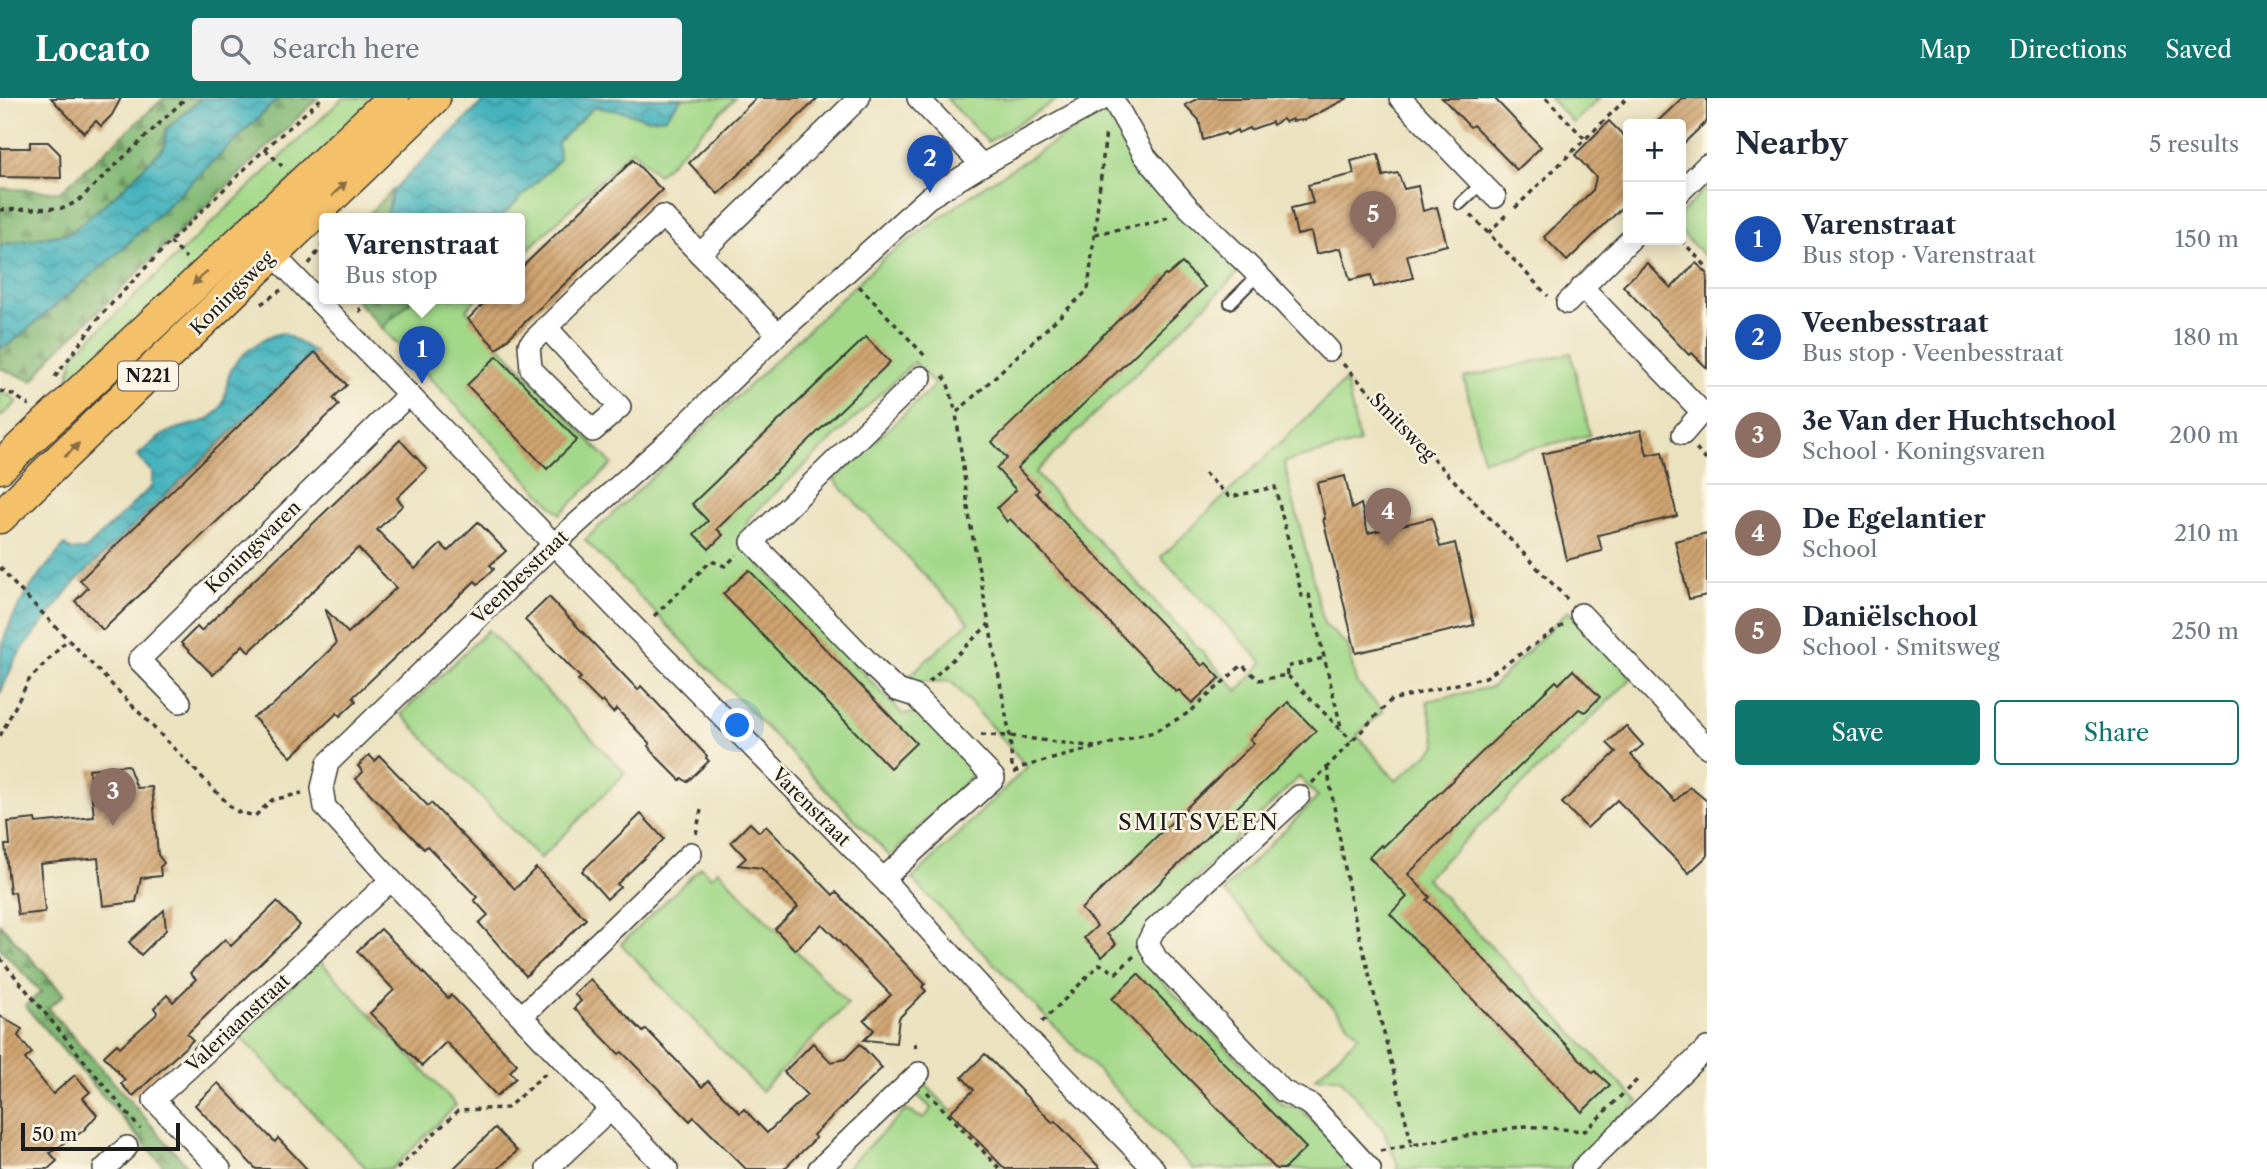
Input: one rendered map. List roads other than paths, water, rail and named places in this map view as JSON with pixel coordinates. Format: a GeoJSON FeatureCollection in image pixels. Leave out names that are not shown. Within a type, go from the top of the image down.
{"type":"FeatureCollection","features":[{"type":"Feature","properties":{"kind":"main road","name":"Koningsweg"},"geometry":{"type":"LineString","coordinates":[[0,467],[393,98]]}},
{"type":"Feature","properties":{"kind":"main road","name":"Koningsweg"},"geometry":{"type":"LineString","coordinates":[[11,507],[433,98]]}},
{"type":"Feature","properties":{"kind":"street"},"geometry":{"type":"LineString","coordinates":[[700,254],[859,98]]}},
{"type":"Feature","properties":{"kind":"street"},"geometry":{"type":"LineString","coordinates":[[918,98],[982,165]]}},
{"type":"Feature","properties":{"kind":"street","name":"Veenbesstraat"},"geometry":{"type":"LineString","coordinates":[[391,880],[323,797],[328,763],[553,545],[670,440],[778,334],[928,198],[1104,98]]}},
{"type":"Feature","properties":{"kind":"street"},"geometry":{"type":"LineString","coordinates":[[1112,98],[1145,156],[1189,208],[1329,350]]}},
{"type":"Feature","properties":{"kind":"street"},"geometry":{"type":"LineString","coordinates":[[1400,98],[1489,190]]}},
{"type":"Feature","properties":{"kind":"street"},"geometry":{"type":"LineString","coordinates":[[1686,186],[1707,165]]}},
{"type":"Feature","properties":{"kind":"street"},"geometry":{"type":"LineString","coordinates":[[546,327],[620,407],[593,431],[531,369],[529,345],[546,327],[583,290],[663,216],[778,334]]}},
{"type":"Feature","properties":{"kind":"street","name":"Varenstraat"},"geometry":{"type":"LineString","coordinates":[[250,232],[319,301]]}},
{"type":"Feature","properties":{"kind":"street"},"geometry":{"type":"LineString","coordinates":[[1567,303],[1625,245]]}},
{"type":"Feature","properties":{"kind":"street"},"geometry":{"type":"LineString","coordinates":[[1582,287],[1702,412],[1683,434]]}},
{"type":"Feature","properties":{"kind":"street","name":"Varenstraat"},"geometry":{"type":"LineString","coordinates":[[322,304],[553,545],[883,879],[1026,1037],[1154,1169]]}},
{"type":"Feature","properties":{"kind":"street"},"geometry":{"type":"LineString","coordinates":[[883,879],[994,779],[915,696],[897,690],[752,542],[928,372]]}},
{"type":"Feature","properties":{"kind":"street","name":"Koningsvaren"},"geometry":{"type":"LineString","coordinates":[[180,702],[139,660],[410,394]]}},
{"type":"Feature","properties":{"kind":"street"},"geometry":{"type":"LineString","coordinates":[[0,473],[11,507]]}},
{"type":"Feature","properties":{"kind":"street"},"geometry":{"type":"LineString","coordinates":[[1581,614],[1707,747]]}},
{"type":"Feature","properties":{"kind":"street"},"geometry":{"type":"LineString","coordinates":[[1299,796],[1154,930],[1148,943],[1156,958],[1283,1091],[1311,1105],[1364,1162]]}},
{"type":"Feature","properties":{"kind":"street"},"geometry":{"type":"LineString","coordinates":[[522,1016],[691,853]]}},
{"type":"Feature","properties":{"kind":"street"},"geometry":{"type":"LineString","coordinates":[[391,880],[667,1169]]}},
{"type":"Feature","properties":{"kind":"street","name":"Valeriaanstraat"},"geometry":{"type":"LineString","coordinates":[[220,1169],[154,1100],[391,880]]}},
{"type":"Feature","properties":{"kind":"street"},"geometry":{"type":"LineString","coordinates":[[1582,1169],[1707,1048]]}},
{"type":"Feature","properties":{"kind":"street"},"geometry":{"type":"LineString","coordinates":[[819,1169],[916,1075]]}},
{"type":"Feature","properties":{"kind":"street"},"geometry":{"type":"LineString","coordinates":[[547,1169],[611,1110]]}},
{"type":"Feature","properties":{"kind":"street"},"geometry":{"type":"LineString","coordinates":[[104,1169],[127,1147]]}},
{"type":"Feature","properties":{"kind":"lane"},"geometry":{"type":"LineString","coordinates":[[1460,204],[1489,190]]}},
{"type":"Feature","properties":{"kind":"lane"},"geometry":{"type":"LineString","coordinates":[[1230,303],[1258,275]]}},
{"type":"Feature","properties":{"kind":"water"},"geometry":{"type":"Polygon","coordinates":[[[201,98],[279,98],[119,252],[10,344],[0,348],[0,245],[70,233],[119,192],[165,146],[166,130],[201,98]]]}},
{"type":"Feature","properties":{"kind":"water"},"geometry":{"type":"Polygon","coordinates":[[[487,98],[682,98],[666,117],[648,119],[594,107],[558,142],[559,160],[505,213],[387,213],[393,190],[487,98]]]}},
{"type":"Feature","properties":{"kind":"water"},"geometry":{"type":"Polygon","coordinates":[[[283,333],[315,352],[77,580],[15,660],[0,694],[1,651],[5,636],[18,607],[45,568],[65,545],[71,550],[85,550],[152,486],[152,472],[137,456],[168,432],[213,416],[223,403],[229,375],[237,361],[259,342],[283,333]]]}},
{"type":"Feature","properties":{"kind":"place","name":"Veenbesstraat"},"geometry":{"type":"Point","coordinates":[930,193]}},
{"type":"Feature","properties":{"kind":"place","name":"Daniëlschool"},"geometry":{"type":"Point","coordinates":[1373,249]}},
{"type":"Feature","properties":{"kind":"place","name":"Varenstraat"},"geometry":{"type":"Point","coordinates":[422,384]}},
{"type":"Feature","properties":{"kind":"place","name":"De Egelantier"},"geometry":{"type":"Point","coordinates":[1388,546]}},
{"type":"Feature","properties":{"kind":"place","name":"3e Van der Huchtschool"},"geometry":{"type":"Point","coordinates":[113,826]}},
{"type":"Feature","properties":{"kind":"district","name":"SMITSVEEN"},"geometry":{"type":"Point","coordinates":[1199,822]}}]}
